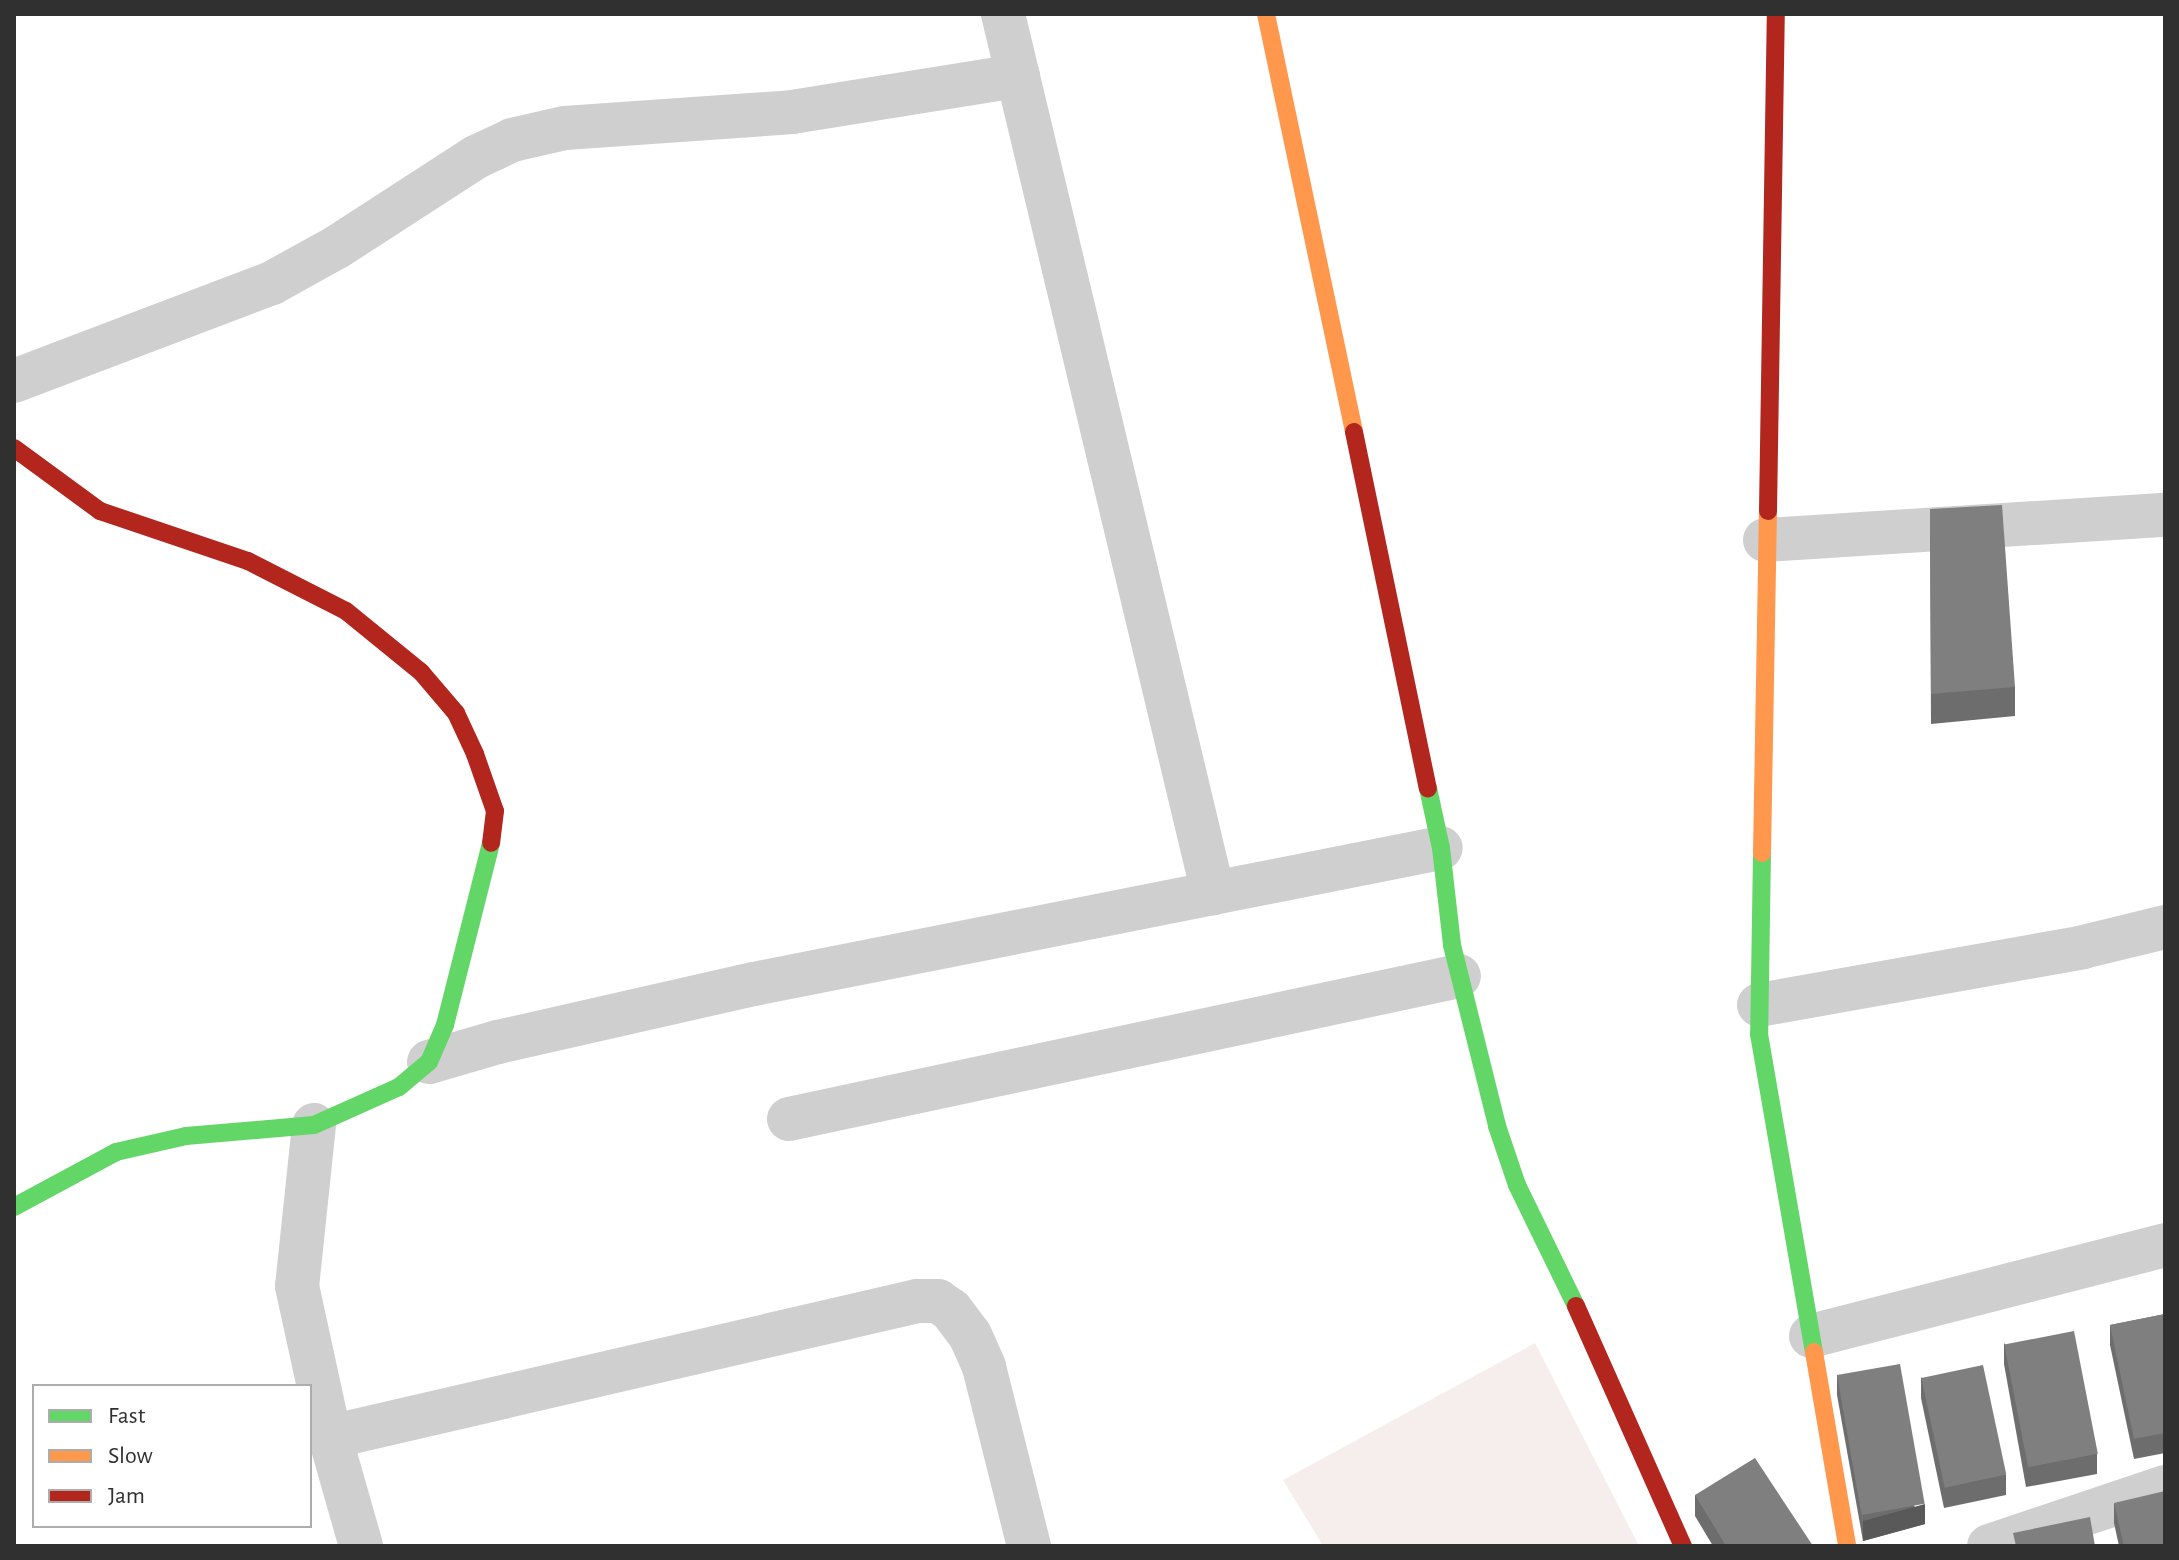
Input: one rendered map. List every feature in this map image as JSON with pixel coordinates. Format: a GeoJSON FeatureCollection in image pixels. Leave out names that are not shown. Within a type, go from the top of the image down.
{"type":"FeatureCollection","features":[{"type":"Feature","properties":{"kind":"street"},"geometry":{"type":"LineString","coordinates":[[1003,14],[1213,893]]}},
{"type":"Feature","properties":{"kind":"street"},"geometry":{"type":"LineString","coordinates":[[1266,14],[1441,848],[1452,945],[1497,1126],[1517,1185],[1578,1310],[1683,1546]]}},
{"type":"Feature","properties":{"kind":"street"},"geometry":{"type":"LineString","coordinates":[[1776,14],[1759,1034],[1847,1546]]}},
{"type":"Feature","properties":{"kind":"street"},"geometry":{"type":"LineString","coordinates":[[14,381],[272,283],[337,247],[476,157],[512,140],[565,128],[792,112],[1018,76]]}},
{"type":"Feature","properties":{"kind":"street"},"geometry":{"type":"LineString","coordinates":[[14,448],[100,511],[248,561],[346,611],[421,672],[456,713],[475,754],[495,811],[491,843],[449,1010],[429,1062]]}},
{"type":"Feature","properties":{"kind":"street"},"geometry":{"type":"LineString","coordinates":[[1765,540],[2165,515]]}},
{"type":"Feature","properties":{"kind":"street"},"geometry":{"type":"LineString","coordinates":[[14,1207],[129,1148],[186,1136],[314,1125],[399,1087],[429,1062],[498,1042],[754,984],[1441,848]]}},
{"type":"Feature","properties":{"kind":"street"},"geometry":{"type":"LineString","coordinates":[[1759,1005],[2083,947],[2165,927]]}},
{"type":"Feature","properties":{"kind":"street"},"geometry":{"type":"LineString","coordinates":[[789,1119],[1459,976]]}},
{"type":"Feature","properties":{"kind":"street"},"geometry":{"type":"LineString","coordinates":[[314,1125],[297,1286],[330,1437],[361,1546]]}},
{"type":"Feature","properties":{"kind":"street"},"geometry":{"type":"LineString","coordinates":[[1811,1336],[2165,1245]]}},
{"type":"Feature","properties":{"kind":"street"},"geometry":{"type":"LineString","coordinates":[[330,1437],[902,1304],[938,1301],[951,1310],[970,1335],[984,1367],[1029,1546]]}},
{"type":"Feature","properties":{"kind":"street"},"geometry":{"type":"LineString","coordinates":[[1989,1546],[2165,1487]]}},
{"type":"Feature","properties":{"kind":"shaded area"},"geometry":{"type":"Polygon","coordinates":[[[1535,1343],[1639,1546],[1323,1546],[1283,1480],[1535,1343]]]}},
{"type":"Feature","properties":{"kind":"building"},"geometry":{"type":"Polygon","coordinates":[[[2002,505],[2015,687],[1931,694],[1930,509],[2002,505]]]}},
{"type":"Feature","properties":{"kind":"building"},"geometry":{"type":"Polygon","coordinates":[[[2165,1314],[2165,1433],[2134,1439],[2110,1325],[2165,1314]]]}},
{"type":"Feature","properties":{"kind":"building"},"geometry":{"type":"Polygon","coordinates":[[[2074,1331],[2098,1454],[2028,1467],[2004,1345],[2074,1331]]]}},
{"type":"Feature","properties":{"kind":"building"},"geometry":{"type":"Polygon","coordinates":[[[1900,1364],[1925,1504],[1862,1515],[1837,1375],[1900,1364]]]}},
{"type":"Feature","properties":{"kind":"building"},"geometry":{"type":"Polygon","coordinates":[[[1983,1365],[2006,1475],[1945,1488],[1921,1378],[1983,1365]]]}},
{"type":"Feature","properties":{"kind":"building"},"geometry":{"type":"Polygon","coordinates":[[[1755,1458],[1813,1546],[1726,1546],[1695,1495],[1755,1458]]]}},
{"type":"Feature","properties":{"kind":"building"},"geometry":{"type":"Polygon","coordinates":[[[2165,1491],[2165,1546],[2124,1546],[2114,1503],[2165,1491]]]}},
{"type":"Feature","properties":{"kind":"building"},"geometry":{"type":"Polygon","coordinates":[[[2090,1517],[2095,1546],[2016,1546],[2013,1533],[2090,1517]]]}},
{"type":"Feature","properties":{"kind":"traffic: fast"},"geometry":{"type":"LineString","coordinates":[[1428,788],[1441,848],[1452,945],[1497,1126],[1517,1185],[1576,1306]]}},
{"type":"Feature","properties":{"kind":"traffic: fast"},"geometry":{"type":"LineString","coordinates":[[14,1207],[116,1152],[186,1136],[314,1125],[399,1087],[429,1062],[445,1025],[491,843]]}},
{"type":"Feature","properties":{"kind":"traffic: fast"},"geometry":{"type":"LineString","coordinates":[[1762,853],[1759,1034],[1814,1352]]}},
{"type":"Feature","properties":{"kind":"traffic: slow"},"geometry":{"type":"LineString","coordinates":[[1266,14],[1354,432]]}},
{"type":"Feature","properties":{"kind":"traffic: slow"},"geometry":{"type":"LineString","coordinates":[[1762,853],[1768,511]]}},
{"type":"Feature","properties":{"kind":"traffic: slow"},"geometry":{"type":"LineString","coordinates":[[1814,1352],[1847,1546]]}},
{"type":"Feature","properties":{"kind":"traffic: jam"},"geometry":{"type":"LineString","coordinates":[[1768,511],[1776,14]]}},
{"type":"Feature","properties":{"kind":"traffic: jam"},"geometry":{"type":"LineString","coordinates":[[1354,432],[1428,788]]}},
{"type":"Feature","properties":{"kind":"traffic: jam"},"geometry":{"type":"LineString","coordinates":[[14,448],[100,511],[248,561],[346,611],[421,672],[456,713],[475,754],[495,811],[491,843]]}},
{"type":"Feature","properties":{"kind":"traffic: jam"},"geometry":{"type":"LineString","coordinates":[[1576,1306],[1683,1546]]}}]}
